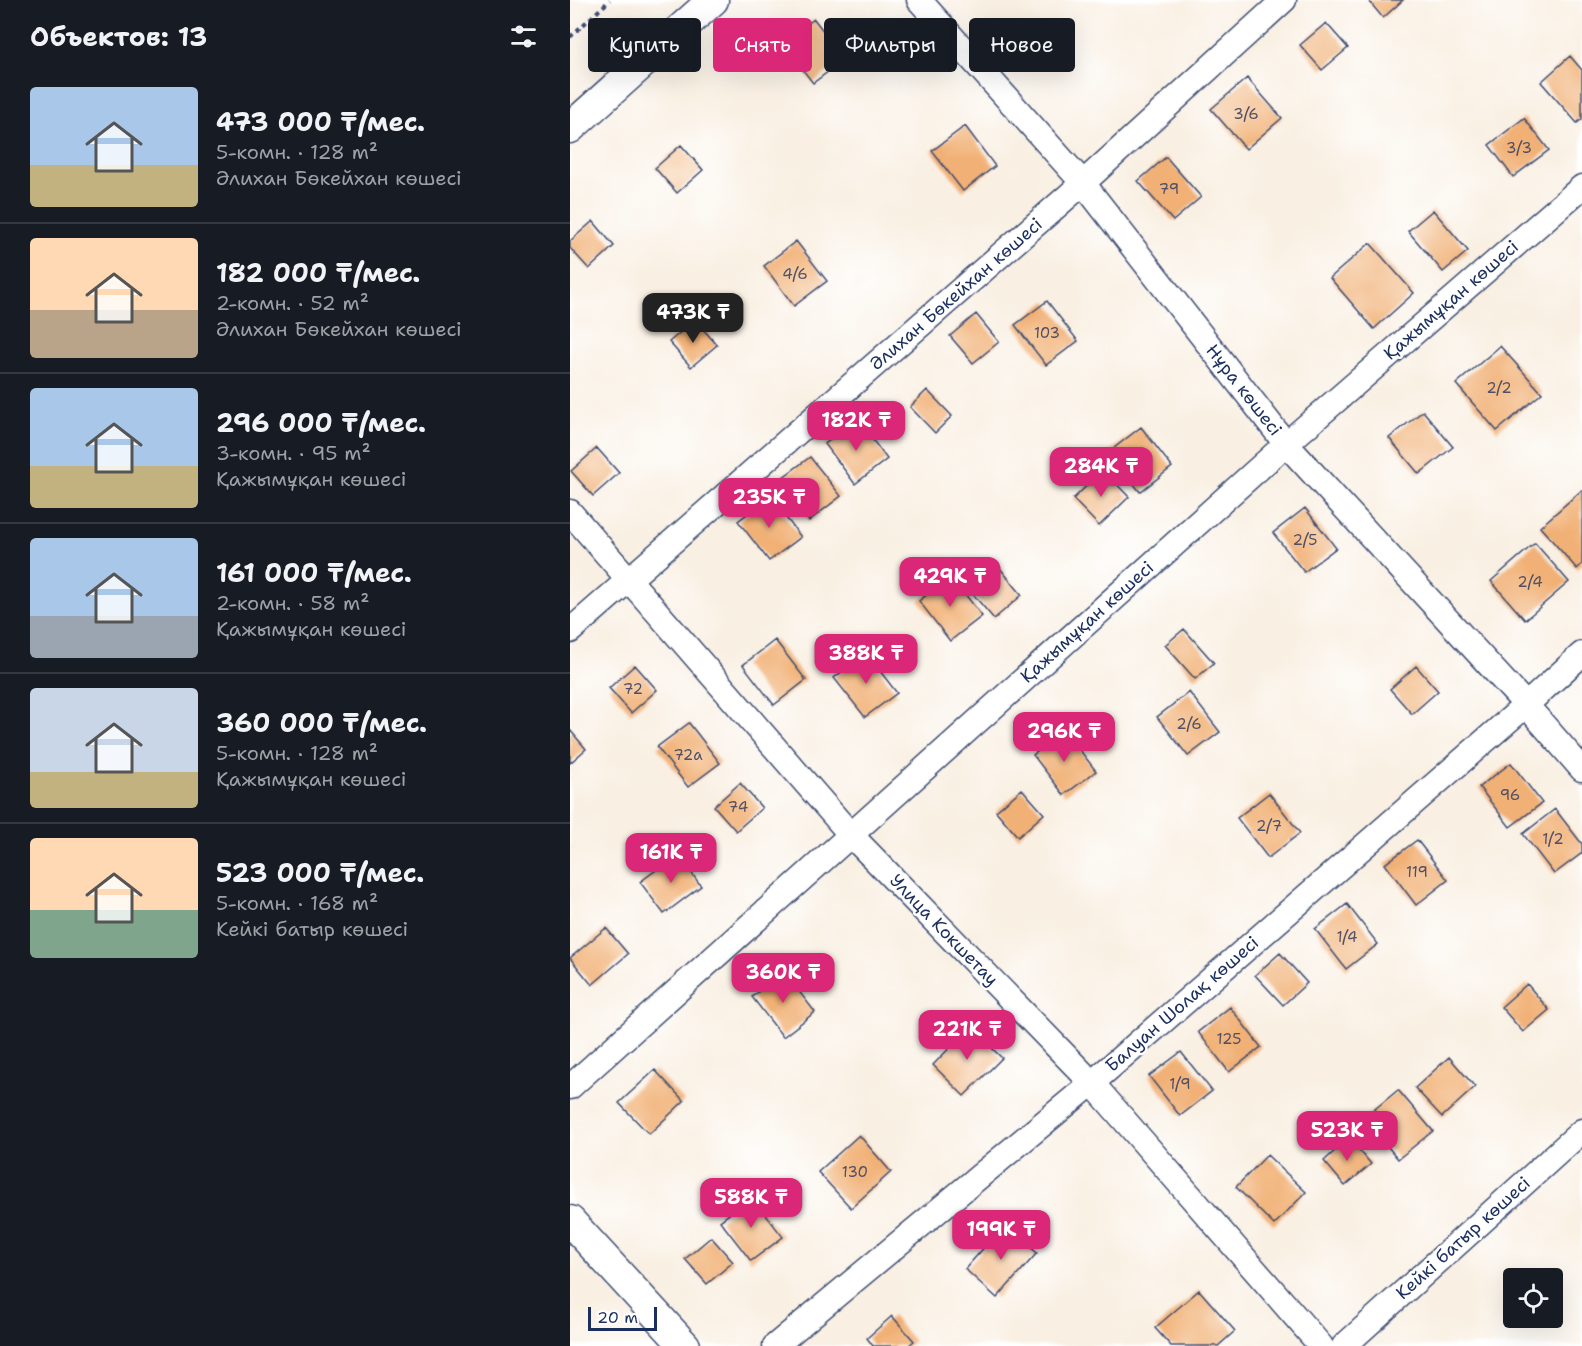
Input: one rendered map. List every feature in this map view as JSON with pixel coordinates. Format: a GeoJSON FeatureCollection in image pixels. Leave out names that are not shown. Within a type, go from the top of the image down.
{"type":"FeatureCollection","features":[{"type":"Feature","properties":{"kind":"street"},"geometry":{"type":"LineString","coordinates":[[570,128],[713,0]]}},
{"type":"Feature","properties":{"kind":"street","name":"Нұра көшесі"},"geometry":{"type":"LineString","coordinates":[[919,0],[1083,183],[1286,444],[1582,769]]}},
{"type":"Feature","properties":{"kind":"street","name":"Әлихан Бөкейхан көшесі"},"geometry":{"type":"LineString","coordinates":[[570,631],[1083,183],[1284,0]]}},
{"type":"Feature","properties":{"kind":"street","name":"Қажымұқан көшесі"},"geometry":{"type":"LineString","coordinates":[[570,1086],[1286,444],[1582,187]]}},
{"type":"Feature","properties":{"kind":"street","name":"Улица Кокшетау"},"geometry":{"type":"LineString","coordinates":[[570,512],[850,834],[1092,1083],[1321,1346]]}},
{"type":"Feature","properties":{"kind":"street","name":"Балуан Шолақ көшесі"},"geometry":{"type":"LineString","coordinates":[[775,1346],[1092,1083],[1582,654]]}},
{"type":"Feature","properties":{"kind":"street","name":"Кейкі батыр көшесі"},"geometry":{"type":"LineString","coordinates":[[1344,1346],[1582,1131]]}},
{"type":"Feature","properties":{"kind":"street"},"geometry":{"type":"LineString","coordinates":[[570,1221],[686,1346]]}},
{"type":"Feature","properties":{"kind":"path"},"geometry":{"type":"LineString","coordinates":[[570,37],[610,0]]}},
{"type":"Feature","properties":{"kind":"building"},"geometry":{"type":"Polygon","coordinates":[[[1368,0],[1403,0],[1383,18],[1368,0]]]}},
{"type":"Feature","properties":{"kind":"building"},"geometry":{"type":"Polygon","coordinates":[[[814,19],[824,32],[824,72],[828,72],[813,83],[804,72],[812,72],[812,20],[814,19]]]}},
{"type":"Feature","properties":{"kind":"building"},"geometry":{"type":"Polygon","coordinates":[[[1326,23],[1348,48],[1322,70],[1300,45],[1326,23]]]}},
{"type":"Feature","properties":{"kind":"building"},"geometry":{"type":"Polygon","coordinates":[[[1570,56],[1582,70],[1582,119],[1577,123],[1541,82],[1570,56]]]}},
{"type":"Feature","properties":{"kind":"building"},"geometry":{"type":"Polygon","coordinates":[[[1247,78],[1282,118],[1246,149],[1211,109],[1247,78]]]}},
{"type":"Feature","properties":{"kind":"building"},"geometry":{"type":"Polygon","coordinates":[[[1524,118],[1549,150],[1513,177],[1489,145],[1524,118]]]}},
{"type":"Feature","properties":{"kind":"building"},"geometry":{"type":"Polygon","coordinates":[[[965,126],[995,166],[963,191],[932,151],[965,126]]]}},
{"type":"Feature","properties":{"kind":"building"},"geometry":{"type":"Polygon","coordinates":[[[681,145],[703,170],[677,193],[655,168],[681,145]]]}},
{"type":"Feature","properties":{"kind":"building"},"geometry":{"type":"Polygon","coordinates":[[[1166,157],[1201,197],[1173,221],[1138,181],[1166,157]]]}},
{"type":"Feature","properties":{"kind":"building"},"geometry":{"type":"Polygon","coordinates":[[[1433,210],[1468,251],[1443,272],[1408,231],[1433,210]]]}},
{"type":"Feature","properties":{"kind":"building"},"geometry":{"type":"Polygon","coordinates":[[[593,221],[614,246],[589,269],[570,248],[570,241],[593,221]]]}},
{"type":"Feature","properties":{"kind":"building"},"geometry":{"type":"Polygon","coordinates":[[[796,241],[827,281],[794,306],[764,266],[796,241]]]}},
{"type":"Feature","properties":{"kind":"building"},"geometry":{"type":"Polygon","coordinates":[[[1370,243],[1414,293],[1374,329],[1330,278],[1370,243]]]}},
{"type":"Feature","properties":{"kind":"building"},"geometry":{"type":"Polygon","coordinates":[[[1047,301],[1078,341],[1046,365],[1015,325],[1047,301]]]}},
{"type":"Feature","properties":{"kind":"building"},"geometry":{"type":"Polygon","coordinates":[[[976,314],[999,342],[973,363],[950,336],[976,314]]]}},
{"type":"Feature","properties":{"kind":"building"},"geometry":{"type":"Polygon","coordinates":[[[695,320],[717,345],[691,367],[669,342],[695,320]]]}},
{"type":"Feature","properties":{"kind":"building"},"geometry":{"type":"Polygon","coordinates":[[[1500,346],[1542,393],[1497,431],[1456,384],[1500,346]]]}},
{"type":"Feature","properties":{"kind":"building"},"geometry":{"type":"Polygon","coordinates":[[[927,390],[952,416],[935,433],[910,407],[927,390]]]}},
{"type":"Feature","properties":{"kind":"building"},"geometry":{"type":"Polygon","coordinates":[[[1423,411],[1453,447],[1419,474],[1389,438],[1423,411]]]}},
{"type":"Feature","properties":{"kind":"building"},"geometry":{"type":"Polygon","coordinates":[[[857,419],[887,459],[855,484],[825,444],[857,419]]]}},
{"type":"Feature","properties":{"kind":"building"},"geometry":{"type":"Polygon","coordinates":[[[1141,427],[1172,467],[1140,492],[1109,452],[1141,427]]]}},
{"type":"Feature","properties":{"kind":"building"},"geometry":{"type":"Polygon","coordinates":[[[597,448],[619,473],[593,496],[571,471],[597,448]]]}},
{"type":"Feature","properties":{"kind":"building"},"geometry":{"type":"Polygon","coordinates":[[[810,457],[841,496],[809,521],[778,481],[810,457]]]}},
{"type":"Feature","properties":{"kind":"building"},"geometry":{"type":"Polygon","coordinates":[[[1103,470],[1129,497],[1099,526],[1073,499],[1103,470]]]}},
{"type":"Feature","properties":{"kind":"building"},"geometry":{"type":"Polygon","coordinates":[[[1582,490],[1582,564],[1577,569],[1540,527],[1582,490]]]}},
{"type":"Feature","properties":{"kind":"building"},"geometry":{"type":"Polygon","coordinates":[[[770,497],[801,537],[769,561],[738,521],[770,497]]]}},
{"type":"Feature","properties":{"kind":"building"},"geometry":{"type":"Polygon","coordinates":[[[1305,508],[1336,548],[1304,572],[1273,533],[1305,508]]]}},
{"type":"Feature","properties":{"kind":"building"},"geometry":{"type":"Polygon","coordinates":[[[1535,543],[1569,582],[1525,620],[1491,581],[1535,543]]]}},
{"type":"Feature","properties":{"kind":"building"},"geometry":{"type":"Polygon","coordinates":[[[999,567],[1022,595],[994,619],[971,592],[999,567]]]}},
{"type":"Feature","properties":{"kind":"building"},"geometry":{"type":"Polygon","coordinates":[[[951,576],[982,616],[950,641],[919,601],[951,576]]]}},
{"type":"Feature","properties":{"kind":"building"},"geometry":{"type":"Polygon","coordinates":[[[1184,629],[1214,663],[1195,679],[1165,645],[1184,629]]]}},
{"type":"Feature","properties":{"kind":"building"},"geometry":{"type":"Polygon","coordinates":[[[775,640],[806,680],[774,705],[743,665],[775,640]]]}},
{"type":"Feature","properties":{"kind":"building"},"geometry":{"type":"Polygon","coordinates":[[[866,653],[897,693],[865,717],[834,678],[866,653]]]}},
{"type":"Feature","properties":{"kind":"building"},"geometry":{"type":"Polygon","coordinates":[[[635,665],[657,690],[631,713],[609,688],[635,665]]]}},
{"type":"Feature","properties":{"kind":"building"},"geometry":{"type":"Polygon","coordinates":[[[1416,666],[1438,691],[1412,714],[1390,689],[1416,666]]]}},
{"type":"Feature","properties":{"kind":"building"},"geometry":{"type":"Polygon","coordinates":[[[1189,692],[1220,732],[1188,756],[1157,717],[1189,692]]]}},
{"type":"Feature","properties":{"kind":"building"},"geometry":{"type":"Polygon","coordinates":[[[689,723],[720,763],[688,787],[657,747],[689,723]]]}},
{"type":"Feature","properties":{"kind":"building"},"geometry":{"type":"Polygon","coordinates":[[[570,730],[586,749],[570,763],[570,730]]]}},
{"type":"Feature","properties":{"kind":"building"},"geometry":{"type":"Polygon","coordinates":[[[1065,731],[1096,771],[1064,795],[1033,755],[1065,731]]]}},
{"type":"Feature","properties":{"kind":"building"},"geometry":{"type":"Polygon","coordinates":[[[1511,763],[1542,803],[1510,827],[1479,787],[1511,763]]]}},
{"type":"Feature","properties":{"kind":"building"},"geometry":{"type":"Polygon","coordinates":[[[740,783],[762,808],[736,831],[714,806],[740,783]]]}},
{"type":"Feature","properties":{"kind":"building"},"geometry":{"type":"Polygon","coordinates":[[[1022,789],[1044,814],[1018,837],[996,811],[1022,789]]]}},
{"type":"Feature","properties":{"kind":"building"},"geometry":{"type":"Polygon","coordinates":[[[1269,793],[1300,833],[1268,858],[1237,818],[1269,793]]]}},
{"type":"Feature","properties":{"kind":"building"},"geometry":{"type":"Polygon","coordinates":[[[1555,809],[1582,844],[1582,853],[1554,874],[1523,834],[1555,809]]]}},
{"type":"Feature","properties":{"kind":"building"},"geometry":{"type":"Polygon","coordinates":[[[1417,840],[1448,880],[1416,905],[1385,864],[1417,840]]]}},
{"type":"Feature","properties":{"kind":"building"},"geometry":{"type":"Polygon","coordinates":[[[678,854],[701,886],[664,914],[640,882],[678,854]]]}},
{"type":"Feature","properties":{"kind":"building"},"geometry":{"type":"Polygon","coordinates":[[[1347,904],[1378,944],[1346,969],[1315,929],[1347,904]]]}},
{"type":"Feature","properties":{"kind":"building"},"geometry":{"type":"Polygon","coordinates":[[[606,928],[628,954],[592,985],[570,958],[606,928]]]}},
{"type":"Feature","properties":{"kind":"building"},"geometry":{"type":"Polygon","coordinates":[[[1280,953],[1307,983],[1283,1005],[1255,975],[1280,953]]]}},
{"type":"Feature","properties":{"kind":"building"},"geometry":{"type":"Polygon","coordinates":[[[784,972],[815,1012],[783,1037],[752,997],[784,972]]]}},
{"type":"Feature","properties":{"kind":"building"},"geometry":{"type":"Polygon","coordinates":[[[1527,984],[1549,1010],[1523,1032],[1501,1007],[1527,984]]]}},
{"type":"Feature","properties":{"kind":"building"},"geometry":{"type":"Polygon","coordinates":[[[1230,1007],[1261,1047],[1229,1072],[1198,1032],[1230,1007]]]}},
{"type":"Feature","properties":{"kind":"building"},"geometry":{"type":"Polygon","coordinates":[[[970,1027],[1002,1058],[964,1096],[933,1065],[970,1027]]]}},
{"type":"Feature","properties":{"kind":"building"},"geometry":{"type":"Polygon","coordinates":[[[1181,1052],[1212,1091],[1180,1116],[1149,1076],[1181,1052]]]}},
{"type":"Feature","properties":{"kind":"building"},"geometry":{"type":"Polygon","coordinates":[[[1449,1057],[1475,1087],[1442,1117],[1415,1088],[1449,1057]]]}},
{"type":"Feature","properties":{"kind":"building"},"geometry":{"type":"Polygon","coordinates":[[[655,1070],[684,1101],[649,1134],[619,1103],[655,1070]]]}},
{"type":"Feature","properties":{"kind":"building"},"geometry":{"type":"Polygon","coordinates":[[[1398,1090],[1433,1131],[1398,1159],[1364,1118],[1398,1090]]]}},
{"type":"Feature","properties":{"kind":"building"},"geometry":{"type":"Polygon","coordinates":[[[859,1135],[891,1172],[851,1208],[818,1172],[859,1135]]]}},
{"type":"Feature","properties":{"kind":"building"},"geometry":{"type":"Polygon","coordinates":[[[1349,1138],[1371,1164],[1345,1186],[1324,1161],[1349,1138]]]}},
{"type":"Feature","properties":{"kind":"building"},"geometry":{"type":"Polygon","coordinates":[[[1267,1155],[1306,1192],[1274,1225],[1236,1187],[1267,1155]]]}},
{"type":"Feature","properties":{"kind":"building"},"geometry":{"type":"Polygon","coordinates":[[[752,1197],[783,1237],[751,1261],[720,1221],[752,1197]]]}},
{"type":"Feature","properties":{"kind":"building"},"geometry":{"type":"Polygon","coordinates":[[[1005,1224],[1037,1253],[997,1298],[965,1269],[1005,1224]]]}},
{"type":"Feature","properties":{"kind":"building"},"geometry":{"type":"Polygon","coordinates":[[[711,1237],[733,1262],[707,1284],[685,1259],[711,1237]]]}},
{"type":"Feature","properties":{"kind":"building"},"geometry":{"type":"Polygon","coordinates":[[[1199,1290],[1235,1331],[1218,1346],[1171,1346],[1155,1328],[1199,1290]]]}},
{"type":"Feature","properties":{"kind":"building"},"geometry":{"type":"Polygon","coordinates":[[[892,1316],[914,1341],[908,1346],[873,1346],[867,1338],[892,1316]]]}}]}
